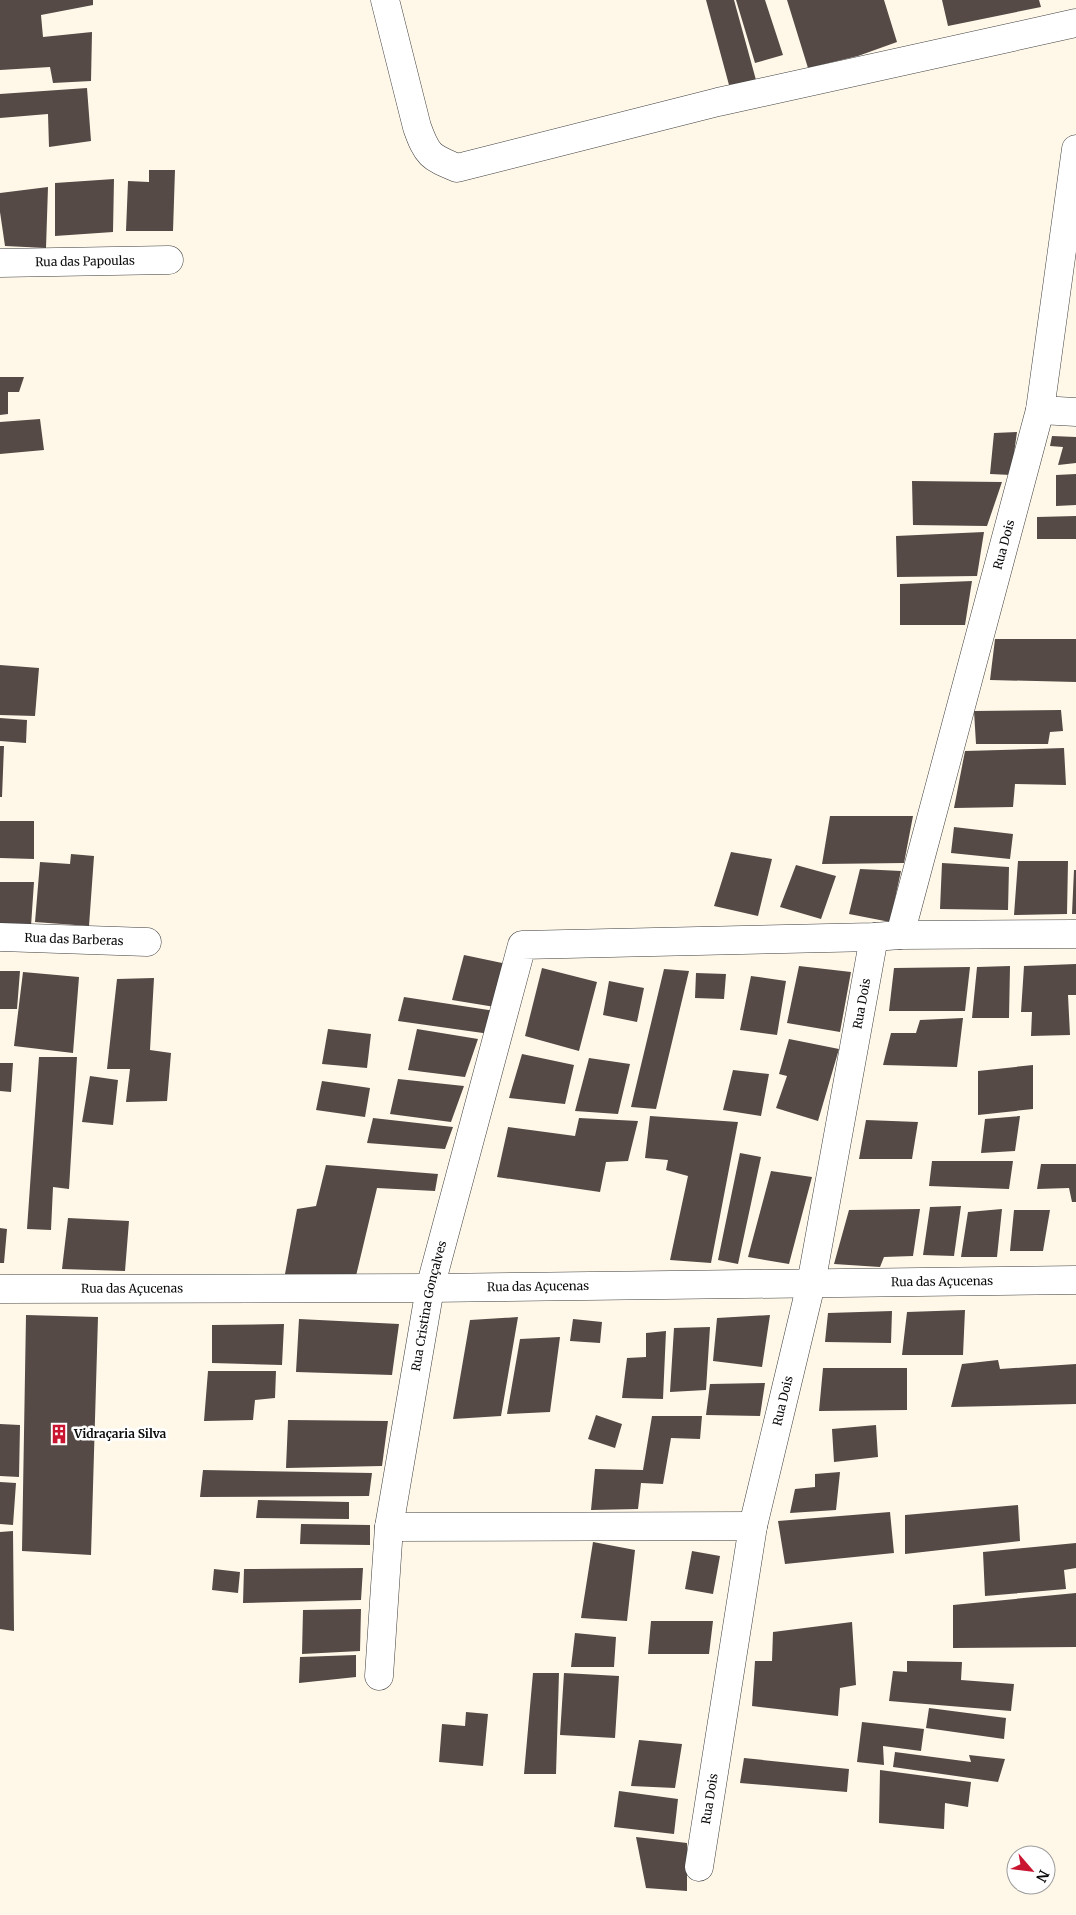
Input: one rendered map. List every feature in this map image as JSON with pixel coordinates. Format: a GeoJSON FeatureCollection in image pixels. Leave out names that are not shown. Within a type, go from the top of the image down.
{"type":"FeatureCollection","features":[{"type":"Feature","properties":{"kind":"street"},"geometry":{"type":"LineString","coordinates":[[385,0],[424,148],[436,159],[457,168],[718,102],[1076,23]]}},
{"type":"Feature","properties":{"kind":"street"},"geometry":{"type":"LineString","coordinates":[[1070,0],[1076,18]]}},
{"type":"Feature","properties":{"kind":"street","name":"Rua Dois"},"geometry":{"type":"LineString","coordinates":[[699,1867],[753,1526],[811,1284],[887,936],[1040,410],[1076,149]]}},
{"type":"Feature","properties":{"kind":"street","name":"Rua das Papoulas"},"geometry":{"type":"LineString","coordinates":[[0,263],[169,260]]}},
{"type":"Feature","properties":{"kind":"street"},"geometry":{"type":"LineString","coordinates":[[1040,410],[1076,412]]}},
{"type":"Feature","properties":{"kind":"street"},"geometry":{"type":"LineString","coordinates":[[887,936],[1076,934]]}},
{"type":"Feature","properties":{"kind":"street","name":"Rua Cristina Gonçalves"},"geometry":{"type":"LineString","coordinates":[[379,1676],[389,1527],[430,1288],[522,945],[887,936]]}},
{"type":"Feature","properties":{"kind":"street","name":"Rua das Barberas"},"geometry":{"type":"LineString","coordinates":[[0,937],[147,942]]}},
{"type":"Feature","properties":{"kind":"street","name":"Rua das Açucenas"},"geometry":{"type":"LineString","coordinates":[[0,1289],[430,1288],[1076,1280]]}},
{"type":"Feature","properties":{"kind":"street"},"geometry":{"type":"LineString","coordinates":[[389,1527],[753,1526]]}},
{"type":"Feature","properties":{"kind":"building"},"geometry":{"type":"Polygon","coordinates":[[[0,0],[93,0],[93,5],[41,15],[43,37],[92,32],[91,81],[53,83],[50,67],[0,70],[0,0]]]}},
{"type":"Feature","properties":{"kind":"building"},"geometry":{"type":"Polygon","coordinates":[[[706,0],[734,0],[756,80],[729,85],[706,0]]]}},
{"type":"Feature","properties":{"kind":"building"},"geometry":{"type":"Polygon","coordinates":[[[736,0],[765,0],[783,55],[755,63],[736,0]]]}},
{"type":"Feature","properties":{"kind":"building"},"geometry":{"type":"Polygon","coordinates":[[[787,0],[884,0],[897,42],[858,56],[808,68],[787,0]]]}},
{"type":"Feature","properties":{"kind":"building"},"geometry":{"type":"Polygon","coordinates":[[[942,0],[1039,0],[1041,7],[948,26],[942,0]]]}},
{"type":"Feature","properties":{"kind":"building"},"geometry":{"type":"Polygon","coordinates":[[[87,88],[91,141],[49,147],[48,114],[0,118],[0,94],[87,88]]]}},
{"type":"Feature","properties":{"kind":"building"},"geometry":{"type":"Polygon","coordinates":[[[149,170],[175,170],[173,231],[126,231],[128,181],[149,182],[149,170]]]}},
{"type":"Feature","properties":{"kind":"building"},"geometry":{"type":"Polygon","coordinates":[[[114,179],[113,232],[55,236],[55,183],[114,179]]]}},
{"type":"Feature","properties":{"kind":"building"},"geometry":{"type":"Polygon","coordinates":[[[48,187],[46,248],[5,246],[0,212],[0,193],[48,187]]]}},
{"type":"Feature","properties":{"kind":"building"},"geometry":{"type":"Polygon","coordinates":[[[0,377],[24,377],[19,392],[8,392],[8,414],[0,415],[0,377]]]}},
{"type":"Feature","properties":{"kind":"building"},"geometry":{"type":"Polygon","coordinates":[[[40,419],[44,450],[0,454],[0,422],[40,419]]]}},
{"type":"Feature","properties":{"kind":"building"},"geometry":{"type":"Polygon","coordinates":[[[1017,432],[1011,475],[990,474],[994,433],[1017,432]]]}},
{"type":"Feature","properties":{"kind":"building"},"geometry":{"type":"Polygon","coordinates":[[[1052,436],[1076,437],[1076,463],[1058,465],[1063,447],[1050,446],[1052,436]]]}},
{"type":"Feature","properties":{"kind":"building"},"geometry":{"type":"Polygon","coordinates":[[[1076,474],[1076,505],[1056,506],[1056,475],[1076,474]]]}},
{"type":"Feature","properties":{"kind":"building"},"geometry":{"type":"Polygon","coordinates":[[[912,481],[1002,482],[987,526],[913,525],[912,481]]]}},
{"type":"Feature","properties":{"kind":"building"},"geometry":{"type":"Polygon","coordinates":[[[1076,516],[1076,539],[1037,539],[1037,517],[1076,516]]]}},
{"type":"Feature","properties":{"kind":"building"},"geometry":{"type":"Polygon","coordinates":[[[984,532],[977,576],[897,577],[896,536],[984,532]]]}},
{"type":"Feature","properties":{"kind":"building"},"geometry":{"type":"Polygon","coordinates":[[[972,581],[965,625],[900,625],[900,584],[972,581]]]}},
{"type":"Feature","properties":{"kind":"building"},"geometry":{"type":"Polygon","coordinates":[[[995,639],[1076,639],[1076,682],[990,680],[995,639]]]}},
{"type":"Feature","properties":{"kind":"building"},"geometry":{"type":"Polygon","coordinates":[[[0,665],[39,668],[35,716],[0,715],[0,665]]]}},
{"type":"Feature","properties":{"kind":"building"},"geometry":{"type":"Polygon","coordinates":[[[1061,710],[1063,731],[1050,732],[1048,744],[976,744],[974,711],[1061,710]]]}},
{"type":"Feature","properties":{"kind":"building"},"geometry":{"type":"Polygon","coordinates":[[[0,718],[27,720],[26,743],[0,741],[0,718]]]}},
{"type":"Feature","properties":{"kind":"building"},"geometry":{"type":"Polygon","coordinates":[[[0,746],[4,746],[2,797],[0,797],[0,746]]]}},
{"type":"Feature","properties":{"kind":"building"},"geometry":{"type":"Polygon","coordinates":[[[1064,748],[1066,785],[1015,784],[1013,807],[954,808],[965,751],[1064,748]]]}},
{"type":"Feature","properties":{"kind":"building"},"geometry":{"type":"Polygon","coordinates":[[[830,816],[913,816],[904,863],[822,864],[830,816]]]}},
{"type":"Feature","properties":{"kind":"building"},"geometry":{"type":"Polygon","coordinates":[[[0,821],[34,821],[34,859],[0,858],[0,821]]]}},
{"type":"Feature","properties":{"kind":"building"},"geometry":{"type":"Polygon","coordinates":[[[954,827],[1013,834],[1010,859],[951,853],[954,827]]]}},
{"type":"Feature","properties":{"kind":"building"},"geometry":{"type":"Polygon","coordinates":[[[731,852],[772,859],[758,916],[714,906],[731,852]]]}},
{"type":"Feature","properties":{"kind":"building"},"geometry":{"type":"Polygon","coordinates":[[[71,854],[94,856],[89,926],[35,922],[40,862],[70,864],[71,854]]]}},
{"type":"Feature","properties":{"kind":"building"},"geometry":{"type":"Polygon","coordinates":[[[1018,861],[1068,861],[1067,914],[1014,915],[1018,861]]]}},
{"type":"Feature","properties":{"kind":"building"},"geometry":{"type":"Polygon","coordinates":[[[942,863],[1009,867],[1008,910],[940,909],[942,863]]]}},
{"type":"Feature","properties":{"kind":"building"},"geometry":{"type":"Polygon","coordinates":[[[796,865],[836,876],[821,919],[780,907],[796,865]]]}},
{"type":"Feature","properties":{"kind":"building"},"geometry":{"type":"Polygon","coordinates":[[[860,869],[901,871],[890,922],[849,914],[860,869]]]}},
{"type":"Feature","properties":{"kind":"building"},"geometry":{"type":"Polygon","coordinates":[[[1074,870],[1076,870],[1076,914],[1072,914],[1074,870]]]}},
{"type":"Feature","properties":{"kind":"building"},"geometry":{"type":"Polygon","coordinates":[[[0,882],[34,882],[31,926],[0,925],[0,882]]]}},
{"type":"Feature","properties":{"kind":"building"},"geometry":{"type":"Polygon","coordinates":[[[464,955],[507,964],[495,1007],[452,1000],[464,955]]]}},
{"type":"Feature","properties":{"kind":"building"},"geometry":{"type":"Polygon","coordinates":[[[1076,964],[1076,995],[1068,995],[1070,1035],[1031,1036],[1032,1012],[1021,1012],[1024,966],[1076,964]]]}},
{"type":"Feature","properties":{"kind":"building"},"geometry":{"type":"Polygon","coordinates":[[[799,966],[851,972],[840,1032],[787,1023],[799,966]]]}},
{"type":"Feature","properties":{"kind":"building"},"geometry":{"type":"Polygon","coordinates":[[[1010,966],[1009,1018],[972,1018],[977,967],[1010,966]]]}},
{"type":"Feature","properties":{"kind":"building"},"geometry":{"type":"Polygon","coordinates":[[[970,967],[965,1011],[889,1011],[894,968],[970,967]]]}},
{"type":"Feature","properties":{"kind":"building"},"geometry":{"type":"Polygon","coordinates":[[[542,968],[597,982],[579,1051],[525,1036],[542,968]]]}},
{"type":"Feature","properties":{"kind":"building"},"geometry":{"type":"Polygon","coordinates":[[[664,969],[689,971],[656,1109],[631,1107],[664,969]]]}},
{"type":"Feature","properties":{"kind":"building"},"geometry":{"type":"Polygon","coordinates":[[[0,971],[20,971],[17,1009],[0,1009],[0,971]]]}},
{"type":"Feature","properties":{"kind":"building"},"geometry":{"type":"Polygon","coordinates":[[[23,972],[79,977],[73,1053],[14,1046],[23,972]]]}},
{"type":"Feature","properties":{"kind":"building"},"geometry":{"type":"Polygon","coordinates":[[[696,973],[726,974],[724,999],[695,998],[696,973]]]}},
{"type":"Feature","properties":{"kind":"building"},"geometry":{"type":"Polygon","coordinates":[[[751,976],[786,981],[777,1035],[740,1030],[751,976]]]}},
{"type":"Feature","properties":{"kind":"building"},"geometry":{"type":"Polygon","coordinates":[[[154,978],[150,1050],[171,1053],[167,1101],[126,1102],[130,1069],[107,1069],[117,979],[154,978]]]}},
{"type":"Feature","properties":{"kind":"building"},"geometry":{"type":"Polygon","coordinates":[[[609,981],[644,988],[637,1022],[603,1015],[609,981]]]}},
{"type":"Feature","properties":{"kind":"building"},"geometry":{"type":"Polygon","coordinates":[[[404,997],[495,1011],[490,1034],[398,1021],[404,997]]]}},
{"type":"Feature","properties":{"kind":"building"},"geometry":{"type":"Polygon","coordinates":[[[963,1018],[957,1067],[883,1065],[891,1033],[916,1033],[920,1020],[963,1018]]]}},
{"type":"Feature","properties":{"kind":"building"},"geometry":{"type":"Polygon","coordinates":[[[328,1029],[371,1034],[367,1068],[322,1064],[328,1029]]]}},
{"type":"Feature","properties":{"kind":"building"},"geometry":{"type":"Polygon","coordinates":[[[417,1029],[478,1039],[465,1077],[408,1070],[417,1029]]]}},
{"type":"Feature","properties":{"kind":"building"},"geometry":{"type":"Polygon","coordinates":[[[789,1039],[839,1049],[818,1121],[776,1108],[787,1076],[779,1074],[789,1039]]]}},
{"type":"Feature","properties":{"kind":"building"},"geometry":{"type":"Polygon","coordinates":[[[522,1054],[574,1065],[565,1104],[509,1098],[522,1054]]]}},
{"type":"Feature","properties":{"kind":"building"},"geometry":{"type":"Polygon","coordinates":[[[39,1057],[77,1057],[69,1189],[53,1187],[51,1230],[27,1229],[39,1057]]]}},
{"type":"Feature","properties":{"kind":"building"},"geometry":{"type":"Polygon","coordinates":[[[589,1058],[630,1064],[618,1114],[575,1111],[589,1058]]]}},
{"type":"Feature","properties":{"kind":"building"},"geometry":{"type":"Polygon","coordinates":[[[0,1063],[13,1063],[11,1092],[0,1091],[0,1063]]]}},
{"type":"Feature","properties":{"kind":"building"},"geometry":{"type":"Polygon","coordinates":[[[1033,1065],[1033,1109],[978,1115],[978,1071],[1033,1065]]]}},
{"type":"Feature","properties":{"kind":"building"},"geometry":{"type":"Polygon","coordinates":[[[733,1070],[769,1074],[761,1116],[723,1110],[733,1070]]]}},
{"type":"Feature","properties":{"kind":"building"},"geometry":{"type":"Polygon","coordinates":[[[90,1076],[118,1080],[113,1125],[82,1122],[90,1076]]]}},
{"type":"Feature","properties":{"kind":"building"},"geometry":{"type":"Polygon","coordinates":[[[398,1079],[464,1086],[451,1122],[390,1114],[398,1079]]]}},
{"type":"Feature","properties":{"kind":"building"},"geometry":{"type":"Polygon","coordinates":[[[322,1081],[370,1088],[365,1117],[316,1110],[322,1081]]]}},
{"type":"Feature","properties":{"kind":"building"},"geometry":{"type":"Polygon","coordinates":[[[650,1116],[738,1122],[711,1263],[670,1260],[688,1176],[666,1170],[668,1160],[645,1158],[650,1116]]]}},
{"type":"Feature","properties":{"kind":"building"},"geometry":{"type":"Polygon","coordinates":[[[1020,1116],[1015,1151],[981,1153],[985,1119],[1020,1116]]]}},
{"type":"Feature","properties":{"kind":"building"},"geometry":{"type":"Polygon","coordinates":[[[373,1118],[453,1127],[445,1149],[367,1143],[373,1118]]]}},
{"type":"Feature","properties":{"kind":"building"},"geometry":{"type":"Polygon","coordinates":[[[579,1118],[638,1121],[628,1161],[606,1162],[600,1192],[497,1177],[508,1127],[575,1136],[579,1118]]]}},
{"type":"Feature","properties":{"kind":"building"},"geometry":{"type":"Polygon","coordinates":[[[866,1120],[918,1122],[912,1159],[859,1159],[866,1120]]]}},
{"type":"Feature","properties":{"kind":"building"},"geometry":{"type":"Polygon","coordinates":[[[740,1153],[761,1157],[738,1264],[718,1260],[740,1153]]]}},
{"type":"Feature","properties":{"kind":"building"},"geometry":{"type":"Polygon","coordinates":[[[932,1161],[1013,1161],[1009,1189],[929,1186],[932,1161]]]}},
{"type":"Feature","properties":{"kind":"building"},"geometry":{"type":"Polygon","coordinates":[[[1041,1164],[1076,1164],[1076,1202],[1072,1202],[1069,1188],[1037,1189],[1041,1164]]]}},
{"type":"Feature","properties":{"kind":"building"},"geometry":{"type":"Polygon","coordinates":[[[326,1165],[438,1174],[435,1191],[377,1188],[355,1280],[285,1274],[297,1209],[316,1206],[326,1165]]]}},
{"type":"Feature","properties":{"kind":"building"},"geometry":{"type":"Polygon","coordinates":[[[771,1171],[812,1177],[789,1264],[748,1257],[771,1171]]]}},
{"type":"Feature","properties":{"kind":"building"},"geometry":{"type":"Polygon","coordinates":[[[961,1206],[954,1256],[923,1255],[930,1207],[961,1206]]]}},
{"type":"Feature","properties":{"kind":"building"},"geometry":{"type":"Polygon","coordinates":[[[920,1209],[913,1256],[884,1257],[880,1267],[834,1264],[849,1210],[920,1209]]]}},
{"type":"Feature","properties":{"kind":"building"},"geometry":{"type":"Polygon","coordinates":[[[1002,1209],[997,1257],[961,1257],[968,1212],[1002,1209]]]}},
{"type":"Feature","properties":{"kind":"building"},"geometry":{"type":"Polygon","coordinates":[[[1014,1210],[1050,1210],[1043,1251],[1010,1251],[1014,1210]]]}},
{"type":"Feature","properties":{"kind":"building"},"geometry":{"type":"Polygon","coordinates":[[[68,1218],[129,1221],[125,1271],[62,1269],[68,1218]]]}},
{"type":"Feature","properties":{"kind":"building"},"geometry":{"type":"Polygon","coordinates":[[[0,1228],[7,1229],[4,1263],[0,1263],[0,1228]]]}},
{"type":"Feature","properties":{"kind":"building"},"geometry":{"type":"Polygon","coordinates":[[[965,1310],[963,1355],[902,1355],[907,1312],[965,1310]]]}},
{"type":"Feature","properties":{"kind":"building"},"geometry":{"type":"Polygon","coordinates":[[[892,1311],[891,1343],[825,1342],[828,1313],[892,1311]]]}},
{"type":"Feature","properties":{"kind":"building","name":"Vidraçaria Silva"},"geometry":{"type":"Polygon","coordinates":[[[26,1315],[98,1317],[91,1555],[22,1551],[26,1315]]]}},
{"type":"Feature","properties":{"kind":"building"},"geometry":{"type":"Polygon","coordinates":[[[770,1315],[762,1367],[713,1361],[717,1318],[770,1315]]]}},
{"type":"Feature","properties":{"kind":"building"},"geometry":{"type":"Polygon","coordinates":[[[518,1317],[501,1416],[453,1419],[470,1320],[518,1317]]]}},
{"type":"Feature","properties":{"kind":"building"},"geometry":{"type":"Polygon","coordinates":[[[299,1319],[399,1324],[392,1375],[296,1372],[299,1319]]]}},
{"type":"Feature","properties":{"kind":"building"},"geometry":{"type":"Polygon","coordinates":[[[573,1319],[602,1322],[600,1343],[570,1341],[573,1319]]]}},
{"type":"Feature","properties":{"kind":"building"},"geometry":{"type":"Polygon","coordinates":[[[284,1324],[282,1365],[212,1363],[212,1325],[284,1324]]]}},
{"type":"Feature","properties":{"kind":"building"},"geometry":{"type":"Polygon","coordinates":[[[710,1327],[706,1390],[670,1392],[674,1328],[710,1327]]]}},
{"type":"Feature","properties":{"kind":"building"},"geometry":{"type":"Polygon","coordinates":[[[666,1331],[663,1399],[622,1398],[627,1358],[646,1357],[646,1333],[666,1331]]]}},
{"type":"Feature","properties":{"kind":"building"},"geometry":{"type":"Polygon","coordinates":[[[560,1337],[550,1412],[507,1414],[520,1339],[560,1337]]]}},
{"type":"Feature","properties":{"kind":"building"},"geometry":{"type":"Polygon","coordinates":[[[998,1360],[1000,1369],[1076,1364],[1076,1404],[951,1407],[962,1364],[998,1360]]]}},
{"type":"Feature","properties":{"kind":"building"},"geometry":{"type":"Polygon","coordinates":[[[823,1368],[907,1368],[907,1410],[819,1411],[823,1368]]]}},
{"type":"Feature","properties":{"kind":"building"},"geometry":{"type":"Polygon","coordinates":[[[208,1371],[276,1371],[275,1398],[255,1400],[253,1420],[204,1421],[208,1371]]]}},
{"type":"Feature","properties":{"kind":"building"},"geometry":{"type":"Polygon","coordinates":[[[765,1383],[760,1416],[706,1415],[710,1384],[765,1383]]]}},
{"type":"Feature","properties":{"kind":"building"},"geometry":{"type":"Polygon","coordinates":[[[596,1415],[622,1424],[615,1448],[588,1439],[596,1415]]]}},
{"type":"Feature","properties":{"kind":"building"},"geometry":{"type":"Polygon","coordinates":[[[652,1416],[702,1416],[700,1439],[671,1438],[663,1484],[641,1483],[638,1509],[591,1510],[595,1469],[643,1470],[652,1416]]]}},
{"type":"Feature","properties":{"kind":"building"},"geometry":{"type":"Polygon","coordinates":[[[288,1420],[388,1421],[382,1466],[286,1468],[288,1420]]]}},
{"type":"Feature","properties":{"kind":"building"},"geometry":{"type":"Polygon","coordinates":[[[0,1424],[20,1425],[19,1477],[0,1476],[0,1424]]]}},
{"type":"Feature","properties":{"kind":"building"},"geometry":{"type":"Polygon","coordinates":[[[876,1425],[878,1457],[834,1462],[832,1429],[876,1425]]]}},
{"type":"Feature","properties":{"kind":"building"},"geometry":{"type":"Polygon","coordinates":[[[203,1470],[372,1473],[369,1496],[200,1497],[203,1470]]]}},
{"type":"Feature","properties":{"kind":"building"},"geometry":{"type":"Polygon","coordinates":[[[840,1472],[836,1510],[790,1513],[795,1489],[815,1487],[815,1474],[840,1472]]]}},
{"type":"Feature","properties":{"kind":"building"},"geometry":{"type":"Polygon","coordinates":[[[0,1482],[16,1483],[13,1525],[0,1524],[0,1482]]]}},
{"type":"Feature","properties":{"kind":"building"},"geometry":{"type":"Polygon","coordinates":[[[258,1500],[349,1502],[349,1519],[256,1518],[258,1500]]]}},
{"type":"Feature","properties":{"kind":"building"},"geometry":{"type":"Polygon","coordinates":[[[1018,1505],[1020,1541],[905,1554],[905,1515],[1018,1505]]]}},
{"type":"Feature","properties":{"kind":"building"},"geometry":{"type":"Polygon","coordinates":[[[890,1512],[894,1553],[785,1564],[778,1521],[890,1512]]]}},
{"type":"Feature","properties":{"kind":"building"},"geometry":{"type":"Polygon","coordinates":[[[301,1524],[370,1525],[370,1545],[300,1544],[301,1524]]]}},
{"type":"Feature","properties":{"kind":"building"},"geometry":{"type":"Polygon","coordinates":[[[13,1531],[14,1631],[0,1629],[0,1532],[13,1531]]]}},
{"type":"Feature","properties":{"kind":"building"},"geometry":{"type":"Polygon","coordinates":[[[593,1542],[635,1550],[627,1621],[581,1618],[593,1542]]]}},
{"type":"Feature","properties":{"kind":"building"},"geometry":{"type":"Polygon","coordinates":[[[1076,1543],[1076,1568],[1064,1570],[1066,1589],[985,1596],[983,1552],[1076,1543]]]}},
{"type":"Feature","properties":{"kind":"building"},"geometry":{"type":"Polygon","coordinates":[[[692,1551],[720,1556],[713,1594],[685,1589],[692,1551]]]}},
{"type":"Feature","properties":{"kind":"building"},"geometry":{"type":"Polygon","coordinates":[[[363,1568],[361,1600],[243,1603],[244,1569],[363,1568]]]}},
{"type":"Feature","properties":{"kind":"building"},"geometry":{"type":"Polygon","coordinates":[[[214,1569],[240,1572],[238,1593],[212,1590],[214,1569]]]}},
{"type":"Feature","properties":{"kind":"building"},"geometry":{"type":"Polygon","coordinates":[[[1076,1593],[1076,1647],[953,1648],[953,1605],[1076,1593]]]}},
{"type":"Feature","properties":{"kind":"building"},"geometry":{"type":"Polygon","coordinates":[[[361,1609],[360,1651],[302,1654],[303,1610],[361,1609]]]}},
{"type":"Feature","properties":{"kind":"building"},"geometry":{"type":"Polygon","coordinates":[[[651,1621],[713,1621],[709,1654],[648,1654],[651,1621]]]}},
{"type":"Feature","properties":{"kind":"building"},"geometry":{"type":"Polygon","coordinates":[[[852,1622],[856,1685],[840,1688],[838,1716],[752,1706],[755,1661],[772,1661],[773,1632],[852,1622]]]}},
{"type":"Feature","properties":{"kind":"building"},"geometry":{"type":"Polygon","coordinates":[[[575,1633],[616,1637],[614,1667],[571,1667],[575,1633]]]}},
{"type":"Feature","properties":{"kind":"building"},"geometry":{"type":"Polygon","coordinates":[[[356,1655],[356,1677],[299,1683],[300,1657],[356,1655]]]}},
{"type":"Feature","properties":{"kind":"building"},"geometry":{"type":"Polygon","coordinates":[[[907,1661],[962,1662],[961,1680],[1014,1684],[1011,1711],[889,1701],[893,1671],[907,1672],[907,1661]]]}},
{"type":"Feature","properties":{"kind":"building"},"geometry":{"type":"Polygon","coordinates":[[[533,1673],[559,1673],[556,1774],[524,1774],[533,1673]]]}},
{"type":"Feature","properties":{"kind":"building"},"geometry":{"type":"Polygon","coordinates":[[[564,1673],[619,1676],[615,1738],[560,1735],[564,1673]]]}},
{"type":"Feature","properties":{"kind":"building"},"geometry":{"type":"Polygon","coordinates":[[[929,1708],[1006,1718],[1004,1739],[926,1728],[929,1708]]]}},
{"type":"Feature","properties":{"kind":"building"},"geometry":{"type":"Polygon","coordinates":[[[466,1712],[488,1714],[483,1766],[439,1762],[442,1724],[465,1726],[466,1712]]]}},
{"type":"Feature","properties":{"kind":"building"},"geometry":{"type":"Polygon","coordinates":[[[862,1722],[924,1729],[921,1751],[883,1746],[884,1765],[857,1762],[862,1722]]]}},
{"type":"Feature","properties":{"kind":"building"},"geometry":{"type":"Polygon","coordinates":[[[639,1740],[682,1744],[675,1788],[631,1786],[639,1740]]]}},
{"type":"Feature","properties":{"kind":"building"},"geometry":{"type":"Polygon","coordinates":[[[895,1752],[971,1762],[969,1755],[1005,1759],[998,1782],[893,1767],[895,1752]]]}},
{"type":"Feature","properties":{"kind":"building"},"geometry":{"type":"Polygon","coordinates":[[[744,1758],[849,1769],[847,1792],[740,1783],[744,1758]]]}},
{"type":"Feature","properties":{"kind":"building"},"geometry":{"type":"Polygon","coordinates":[[[880,1770],[971,1782],[968,1807],[945,1803],[944,1829],[879,1823],[880,1770]]]}},
{"type":"Feature","properties":{"kind":"building"},"geometry":{"type":"Polygon","coordinates":[[[619,1791],[678,1799],[674,1834],[614,1827],[619,1791]]]}},
{"type":"Feature","properties":{"kind":"building"},"geometry":{"type":"Polygon","coordinates":[[[636,1837],[687,1843],[687,1891],[646,1888],[636,1837]]]}},
{"type":"Feature","properties":{"kind":"place","name":"Vidraçaria Silva"},"geometry":{"type":"Point","coordinates":[59,1434]}}]}
